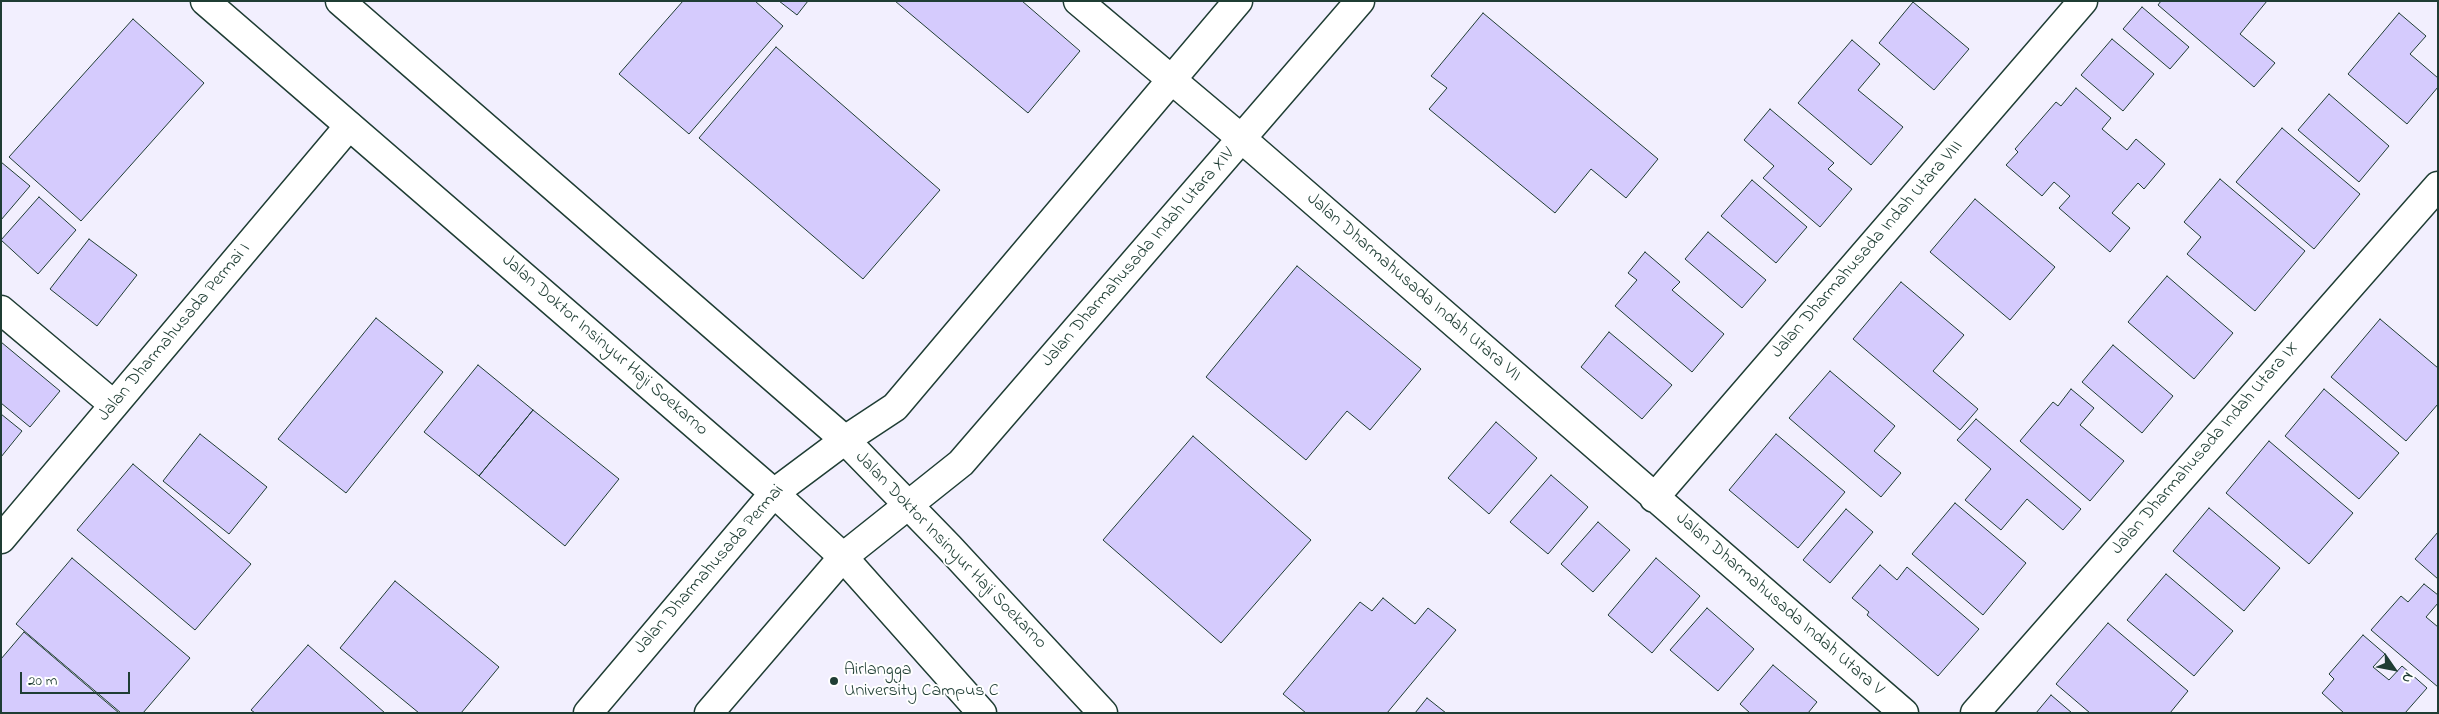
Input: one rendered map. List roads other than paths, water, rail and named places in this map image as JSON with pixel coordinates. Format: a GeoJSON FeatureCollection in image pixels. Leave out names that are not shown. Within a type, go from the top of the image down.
{"type":"FeatureCollection","features":[{"type":"Feature","properties":{"kind":"street","name":"Jalan Doktor Insinyur Haji Soekarno"},"geometry":{"type":"LineString","coordinates":[[205,1],[774,493],[843,557],[982,713]]}},
{"type":"Feature","properties":{"kind":"street","name":"Jalan Doktor Insinyur Haji Soekarno"},"geometry":{"type":"LineString","coordinates":[[340,1],[844,440],[949,547],[1103,713]]}},
{"type":"Feature","properties":{"kind":"street","name":"Jalan Dharmahusada Indah Utara VII"},"geometry":{"type":"LineString","coordinates":[[1078,1],[1242,139],[1654,498]]}},
{"type":"Feature","properties":{"kind":"street"},"geometry":{"type":"LineString","coordinates":[[844,440],[895,407],[1238,1]]}},
{"type":"Feature","properties":{"kind":"street","name":"Jalan Dharmahusada Indah Utara XIV"},"geometry":{"type":"LineString","coordinates":[[908,506],[961,463],[1360,1]]}},
{"type":"Feature","properties":{"kind":"street","name":"Jalan Dharmahusada Indah Utara VIII"},"geometry":{"type":"LineString","coordinates":[[1654,498],[2083,1]]}},
{"type":"Feature","properties":{"kind":"street","name":"Jalan Dharmahusada Permai I"},"geometry":{"type":"LineString","coordinates":[[1,539],[350,126]]}},
{"type":"Feature","properties":{"kind":"street","name":"Jalan Dharmahusada Indah Utara IX"},"geometry":{"type":"LineString","coordinates":[[1975,713],[2438,186]]}},
{"type":"Feature","properties":{"kind":"street"},"geometry":{"type":"LineString","coordinates":[[1,310],[114,406]]}},
{"type":"Feature","properties":{"kind":"street","name":"Jalan Dharmahusada Permai"},"geometry":{"type":"LineString","coordinates":[[588,713],[774,493],[844,440]]}},
{"type":"Feature","properties":{"kind":"street","name":"Jalan Dharmahusada Indah Utara V"},"geometry":{"type":"LineString","coordinates":[[1654,498],[1904,713]]}},
{"type":"Feature","properties":{"kind":"street"},"geometry":{"type":"LineString","coordinates":[[709,713],[843,557],[908,506]]}},
{"type":"Feature","properties":{"kind":"place","name":"Airlangga University Campus C"},"geometry":{"type":"Point","coordinates":[834,681]}}]}
